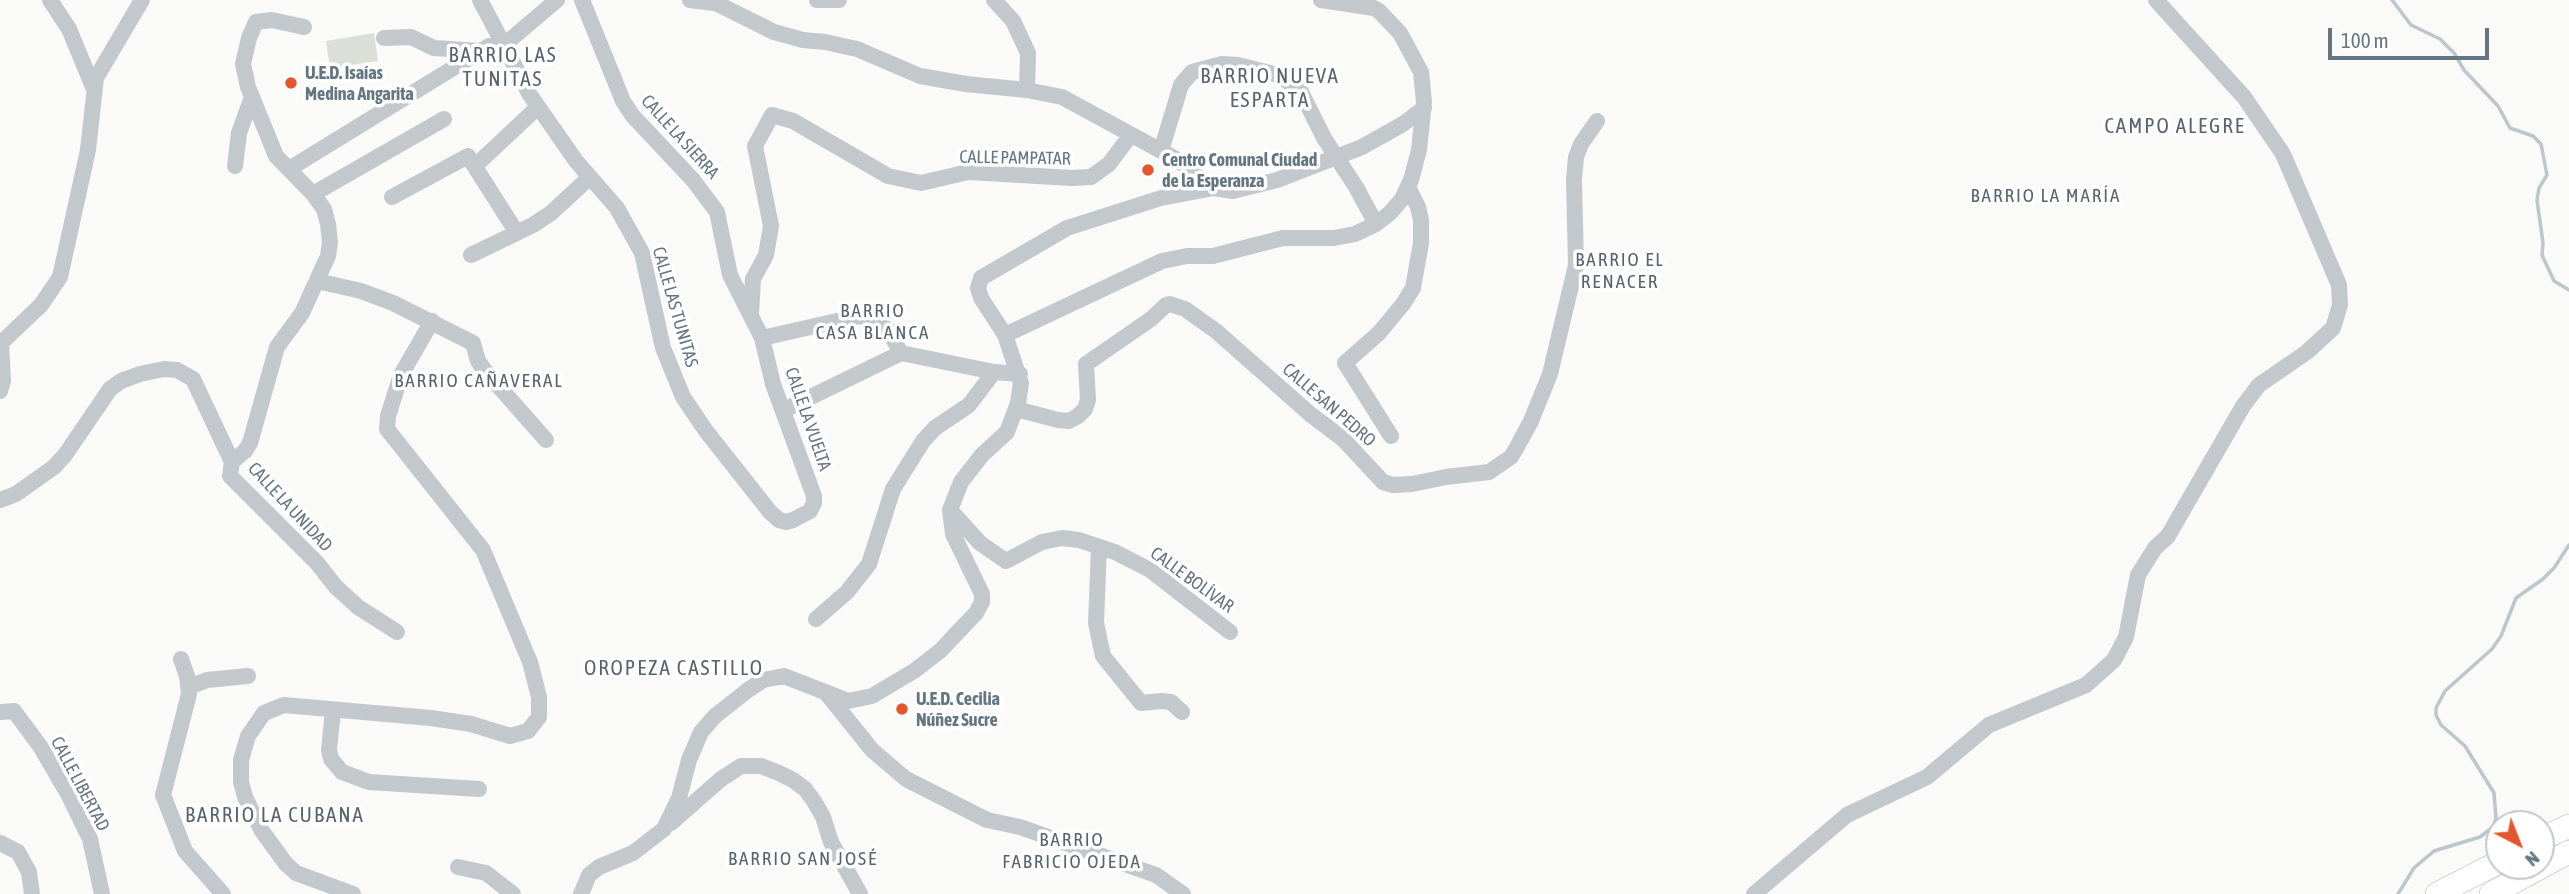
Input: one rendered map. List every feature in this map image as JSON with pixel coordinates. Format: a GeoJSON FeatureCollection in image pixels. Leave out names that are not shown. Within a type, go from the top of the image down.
{"type":"FeatureCollection","features":[{"type":"Feature","properties":{"kind":"highway"},"geometry":{"type":"LineString","coordinates":[[2491,894],[2569,852]]}},
{"type":"Feature","properties":{"kind":"highway"},"geometry":{"type":"LineString","coordinates":[[2437,894],[2485,869]]}},
{"type":"Feature","properties":{"kind":"street"},"geometry":{"type":"LineString","coordinates":[[50,0],[69,29],[93,88]]}},
{"type":"Feature","properties":{"kind":"street"},"geometry":{"type":"LineString","coordinates":[[0,391],[3,372],[0,343],[41,305],[60,277],[88,150],[93,88],[101,67],[142,0]]}},
{"type":"Feature","properties":{"kind":"street","name":"CALLE LAS TUNITAS"},"geometry":{"type":"LineString","coordinates":[[480,0],[538,107],[590,177],[617,208],[642,253],[666,357],[683,397],[779,520],[786,522],[810,511]]}},
{"type":"Feature","properties":{"kind":"street"},"geometry":{"type":"LineString","coordinates":[[289,169],[489,46],[504,45],[557,0]]}},
{"type":"Feature","properties":{"kind":"street","name":"CALLE LA SIERRA"},"geometry":{"type":"LineString","coordinates":[[582,0],[623,101],[632,115],[694,180],[717,212],[730,275],[762,338]]}},
{"type":"Feature","properties":{"kind":"street"},"geometry":{"type":"LineString","coordinates":[[690,0],[712,1],[774,32],[803,40],[857,48],[920,76],[1062,97],[1176,159],[1214,188]]}},
{"type":"Feature","properties":{"kind":"street"},"geometry":{"type":"LineString","coordinates":[[817,0],[839,0]]}},
{"type":"Feature","properties":{"kind":"street"},"geometry":{"type":"LineString","coordinates":[[994,0],[1013,22],[1028,53],[1027,90]]}},
{"type":"Feature","properties":{"kind":"street"},"geometry":{"type":"LineString","coordinates":[[1005,335],[1162,261],[1187,256],[1213,256],[1283,237],[1335,238],[1355,234],[1376,224],[1390,213],[1408,187],[1419,150],[1424,108],[1420,72],[1411,52],[1390,21],[1374,8],[1321,0]]}},
{"type":"Feature","properties":{"kind":"street"},"geometry":{"type":"LineString","coordinates":[[1754,894],[1847,815],[1927,777],[1989,725],[2086,685],[2114,660],[2126,637],[2141,569],[2155,548],[2168,536],[2243,406],[2259,385],[2307,352],[2333,328],[2340,304],[2339,285],[2283,154],[2244,97],[2161,3]]}},
{"type":"Feature","properties":{"kind":"street"},"geometry":{"type":"LineString","coordinates":[[384,38],[411,37],[434,48],[481,51]]}},
{"type":"Feature","properties":{"kind":"street"},"geometry":{"type":"LineString","coordinates":[[1161,151],[1185,78],[1192,72],[1222,64],[1267,72],[1295,85],[1376,224]]}},
{"type":"Feature","properties":{"kind":"street"},"geometry":{"type":"LineString","coordinates":[[232,462],[250,443],[277,347],[302,313],[328,256],[330,242],[324,209],[276,156],[248,87],[235,166]]}},
{"type":"Feature","properties":{"kind":"street"},"geometry":{"type":"LineString","coordinates":[[475,166],[538,107]]}},
{"type":"Feature","properties":{"kind":"street"},"geometry":{"type":"LineString","coordinates":[[664,829],[679,798],[689,760],[701,732],[735,699],[763,680],[784,676],[848,701],[872,696],[888,688],[940,651],[976,613],[982,602],[982,594],[953,534],[950,510],[961,482],[982,455],[1007,432],[1016,409],[1021,383],[1005,335],[981,298],[978,284],[986,274],[1067,229],[1161,198],[1214,188],[1233,191],[1267,183],[1362,147],[1387,134],[1424,108]]}},
{"type":"Feature","properties":{"kind":"street","name":"CALLE PAMPATAR"},"geometry":{"type":"LineString","coordinates":[[751,314],[753,279],[766,254],[771,226],[755,146],[772,115],[793,121],[888,176],[921,183],[968,173],[1091,177],[1109,164],[1130,136]]}},
{"type":"Feature","properties":{"kind":"street"},"geometry":{"type":"LineString","coordinates":[[313,194],[444,119]]}},
{"type":"Feature","properties":{"kind":"street","name":"CALLE SAN PEDRO"},"geometry":{"type":"LineString","coordinates":[[1016,409],[1058,421],[1069,421],[1078,416],[1085,409],[1088,400],[1086,364],[1171,304],[1185,309],[1216,331],[1310,414],[1343,439],[1383,482],[1393,485],[1412,484],[1489,472],[1511,457],[1531,421],[1549,374],[1577,255],[1574,180],[1576,157],[1581,144],[1597,121]]}},
{"type":"Feature","properties":{"kind":"street"},"geometry":{"type":"LineString","coordinates":[[391,197],[468,156],[517,233]]}},
{"type":"Feature","properties":{"kind":"street"},"geometry":{"type":"LineString","coordinates":[[471,256],[551,213],[590,177]]}},
{"type":"Feature","properties":{"kind":"street"},"geometry":{"type":"LineString","coordinates":[[1391,436],[1345,363],[1379,333],[1413,288],[1421,243],[1421,220],[1408,187]]}},
{"type":"Feature","properties":{"kind":"street"},"geometry":{"type":"LineString","coordinates":[[317,281],[361,291],[432,321],[473,343],[478,361],[486,373],[546,439]]}},
{"type":"Feature","properties":{"kind":"street"},"geometry":{"type":"LineString","coordinates":[[762,338],[859,316],[874,319],[882,325],[890,333],[901,354]]}},
{"type":"Feature","properties":{"kind":"street"},"geometry":{"type":"LineString","coordinates":[[353,894],[296,873],[286,864],[262,831],[245,797],[241,782],[241,760],[248,736],[264,713],[284,705],[431,718],[471,724],[510,736],[528,731],[539,716],[539,697],[530,662],[483,550],[387,429],[388,416],[401,375],[432,321]]}},
{"type":"Feature","properties":{"kind":"street","name":"CALLE LA VUELTA"},"geometry":{"type":"LineString","coordinates":[[762,338],[773,384],[814,496],[810,511]]}},
{"type":"Feature","properties":{"kind":"street"},"geometry":{"type":"LineString","coordinates":[[784,410],[901,354],[994,372],[1020,374]]}},
{"type":"Feature","properties":{"kind":"street","name":"CALLE LA UNIDAD"},"geometry":{"type":"LineString","coordinates":[[0,500],[16,494],[54,467],[110,389],[121,381],[164,369],[177,370],[193,379],[232,462],[230,476],[317,563],[336,587],[358,607],[397,632]]}},
{"type":"Feature","properties":{"kind":"street"},"geometry":{"type":"LineString","coordinates":[[816,619],[847,592],[869,564],[893,489],[918,449],[935,428],[969,405],[994,372]]}},
{"type":"Feature","properties":{"kind":"street","name":"CALLE BOLÍVAR"},"geometry":{"type":"LineString","coordinates":[[950,510],[980,542],[1006,561],[1052,538],[1079,540],[1100,547],[1150,570],[1230,632]]}},
{"type":"Feature","properties":{"kind":"street"},"geometry":{"type":"LineString","coordinates":[[1100,547],[1096,623],[1103,656],[1142,703],[1171,702],[1182,712]]}},
{"type":"Feature","properties":{"kind":"street"},"geometry":{"type":"LineString","coordinates":[[181,659],[189,687],[181,731],[163,795],[185,851],[223,894]]}},
{"type":"Feature","properties":{"kind":"street"},"geometry":{"type":"LineString","coordinates":[[189,687],[207,680],[248,676]]}},
{"type":"Feature","properties":{"kind":"street"},"geometry":{"type":"LineString","coordinates":[[827,694],[872,751],[906,779],[987,820],[1020,827],[1156,875],[1183,894]]}},
{"type":"Feature","properties":{"kind":"street"},"geometry":{"type":"LineString","coordinates":[[333,710],[329,750],[331,759],[342,772],[369,782],[479,789]]}},
{"type":"Feature","properties":{"kind":"street","name":"CALLE LIBERTAD"},"geometry":{"type":"LineString","coordinates":[[0,712],[14,711],[40,746],[68,794],[90,839],[102,894]]}},
{"type":"Feature","properties":{"kind":"street"},"geometry":{"type":"LineString","coordinates":[[580,894],[589,875],[598,867],[634,853],[732,770],[747,765],[761,766],[793,780],[805,789],[823,817],[831,842],[860,894]]}},
{"type":"Feature","properties":{"kind":"street"},"geometry":{"type":"LineString","coordinates":[[0,843],[18,852],[29,872],[32,894]]}},
{"type":"Feature","properties":{"kind":"street"},"geometry":{"type":"LineString","coordinates":[[458,867],[486,873],[513,894]]}},
{"type":"Feature","properties":{"kind":"shaded area"},"geometry":{"type":"Polygon","coordinates":[[[374,33],[378,61],[330,68],[326,41],[374,33]]]}},
{"type":"Feature","properties":{"kind":"waterway"},"geometry":{"type":"LineString","coordinates":[[2392,0],[2411,25],[2440,39],[2454,53],[2464,70],[2498,106],[2510,128],[2533,136],[2541,144],[2547,175],[2539,188],[2537,200],[2542,255],[2554,281],[2569,290]]}},
{"type":"Feature","properties":{"kind":"waterway"},"geometry":{"type":"LineString","coordinates":[[2398,894],[2414,868],[2434,851],[2480,837],[2493,827],[2496,818],[2494,793],[2465,746],[2441,725],[2436,708],[2445,691],[2492,649],[2501,636],[2516,598],[2543,579],[2569,545]]}},
{"type":"Feature","properties":{"kind":"place","name":"U.E.D. Isaías Medina Angarita"},"geometry":{"type":"Point","coordinates":[291,83]}},
{"type":"Feature","properties":{"kind":"place","name":"Centro Comunal Ciudad de la Esperanza"},"geometry":{"type":"Point","coordinates":[1148,170]}},
{"type":"Feature","properties":{"kind":"place","name":"U.E.D. Cecilia Núñez Sucre"},"geometry":{"type":"Point","coordinates":[902,709]}},
{"type":"Feature","properties":{"kind":"district","name":"BARRIO LAS TUNITAS"},"geometry":{"type":"Point","coordinates":[503,67]}},
{"type":"Feature","properties":{"kind":"district","name":"BARRIO NUEVA ESPARTA"},"geometry":{"type":"Point","coordinates":[1270,88]}},
{"type":"Feature","properties":{"kind":"district","name":"CAMPO ALEGRE"},"geometry":{"type":"Point","coordinates":[2175,126]}},
{"type":"Feature","properties":{"kind":"district","name":"BARRIO LA MARÍA"},"geometry":{"type":"Point","coordinates":[2046,196]}},
{"type":"Feature","properties":{"kind":"district","name":"BARRIO EL RENACER"},"geometry":{"type":"Point","coordinates":[1620,271]}},
{"type":"Feature","properties":{"kind":"district","name":"BARRIO CASA BLANCA"},"geometry":{"type":"Point","coordinates":[873,322]}},
{"type":"Feature","properties":{"kind":"district","name":"BARRIO CAÑAVERAL"},"geometry":{"type":"Point","coordinates":[479,381]}},
{"type":"Feature","properties":{"kind":"district","name":"OROPEZA CASTILLO"},"geometry":{"type":"Point","coordinates":[674,668]}},
{"type":"Feature","properties":{"kind":"district","name":"BARRIO LA CUBANA"},"geometry":{"type":"Point","coordinates":[275,815]}},
{"type":"Feature","properties":{"kind":"district","name":"BARRIO FABRICIO OJEDA"},"geometry":{"type":"Point","coordinates":[1072,851]}},
{"type":"Feature","properties":{"kind":"district","name":"BARRIO SAN JOSÉ"},"geometry":{"type":"Point","coordinates":[803,859]}}]}
